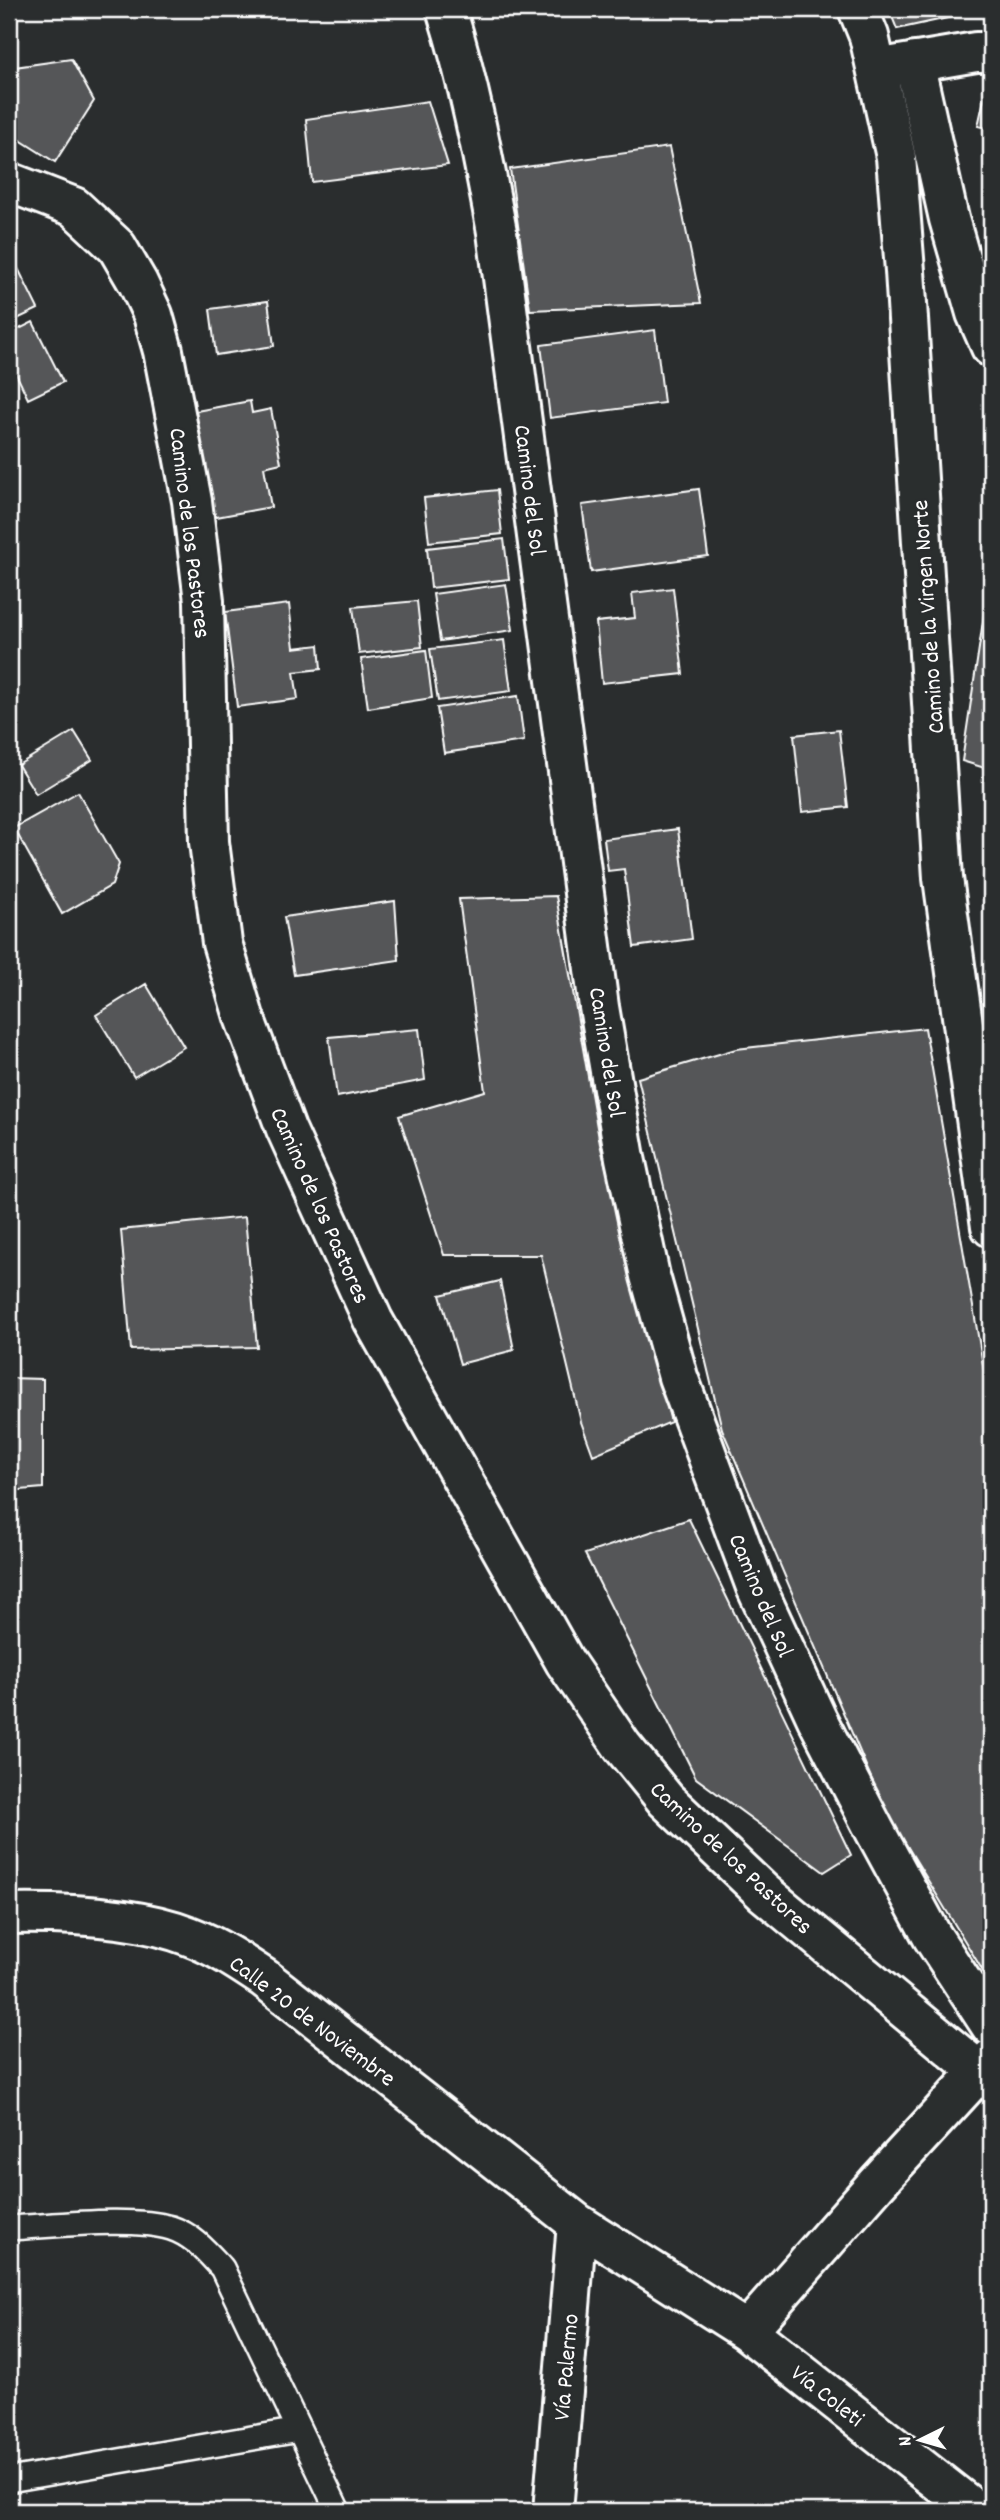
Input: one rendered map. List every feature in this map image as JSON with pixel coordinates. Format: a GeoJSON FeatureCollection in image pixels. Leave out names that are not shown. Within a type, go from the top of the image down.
{"type":"FeatureCollection","features":[{"type":"Feature","properties":{"kind":"street","name":"Camino del Sol"},"geometry":{"type":"LineString","coordinates":[[446,9],[482,148],[497,232],[599,1007],[625,1158],[650,1276],[678,1377],[762,1599],[817,1719],[875,1830],[932,1936],[991,2026]]}},
{"type":"Feature","properties":{"kind":"street","name":"Camino de la Virgen Norte"},"geometry":{"type":"LineString","coordinates":[[858,9],[869,36],[896,157],[943,878],[991,1227]]}},
{"type":"Feature","properties":{"kind":"street"},"geometry":{"type":"LineString","coordinates":[[876,69],[976,52],[991,52]]}},
{"type":"Feature","properties":{"kind":"street"},"geometry":{"type":"LineString","coordinates":[[914,62],[949,219],[976,313],[991,347]]}},
{"type":"Feature","properties":{"kind":"street","name":"Camino de los Pastores"},"geometry":{"type":"LineString","coordinates":[[9,182],[74,207],[117,247],[153,315],[163,351],[192,501],[204,601],[209,842],[222,943],[244,1017],[286,1129],[373,1320],[565,1662],[622,1746],[666,1800],[764,1893],[988,2070]]}},
{"type":"Feature","properties":{"kind":"street","name":"Calle 20 de Noviembre"},"geometry":{"type":"LineString","coordinates":[[9,1914],[44,1914],[151,1923],[190,1936],[227,1954],[264,1978],[577,2223],[747,2331]]}},
{"type":"Feature","properties":{"kind":"street"},"geometry":{"type":"LineString","coordinates":[[747,2331],[877,2183],[988,2070]]}},
{"type":"Feature","properties":{"kind":"street","name":"Vía Palermo"},"geometry":{"type":"LineString","coordinates":[[553,2511],[577,2223]]}},
{"type":"Feature","properties":{"kind":"street","name":"Vía Coleti"},"geometry":{"type":"LineString","coordinates":[[747,2331],[976,2511]]}},
{"type":"Feature","properties":{"kind":"lane"},"geometry":{"type":"LineString","coordinates":[[9,2228],[131,2223],[172,2228],[199,2243],[222,2268],[338,2511]]}},
{"type":"Feature","properties":{"kind":"lane"},"geometry":{"type":"LineString","coordinates":[[9,2480],[299,2430]]}},
{"type":"Feature","properties":{"kind":"building"},"geometry":{"type":"Polygon","coordinates":[[[889,9],[989,9],[897,29],[889,9]]]}},
{"type":"Feature","properties":{"kind":"building"},"geometry":{"type":"Polygon","coordinates":[[[71,59],[94,101],[55,162],[9,133],[15,67],[71,59]]]}},
{"type":"Feature","properties":{"kind":"building"},"geometry":{"type":"Polygon","coordinates":[[[991,68],[991,129],[978,126],[991,68]]]}},
{"type":"Feature","properties":{"kind":"building"},"geometry":{"type":"Polygon","coordinates":[[[428,101],[448,165],[312,182],[306,119],[428,101]]]}},
{"type":"Feature","properties":{"kind":"building"},"geometry":{"type":"Polygon","coordinates":[[[669,147],[701,303],[530,310],[510,169],[669,147]]]}},
{"type":"Feature","properties":{"kind":"building"},"geometry":{"type":"Polygon","coordinates":[[[9,250],[38,309],[9,323],[9,250]]]}},
{"type":"Feature","properties":{"kind":"building"},"geometry":{"type":"Polygon","coordinates":[[[268,301],[274,346],[216,355],[210,309],[268,301]]]}},
{"type":"Feature","properties":{"kind":"building"},"geometry":{"type":"Polygon","coordinates":[[[33,322],[63,382],[28,399],[9,359],[9,334],[33,322]]]}},
{"type":"Feature","properties":{"kind":"building"},"geometry":{"type":"Polygon","coordinates":[[[655,330],[664,403],[550,418],[541,345],[655,330]]]}},
{"type":"Feature","properties":{"kind":"building"},"geometry":{"type":"Polygon","coordinates":[[[250,401],[252,413],[271,409],[281,463],[264,467],[271,507],[211,518],[191,412],[250,401]]]}},
{"type":"Feature","properties":{"kind":"building"},"geometry":{"type":"Polygon","coordinates":[[[699,489],[708,556],[591,572],[582,505],[699,489]]]}},
{"type":"Feature","properties":{"kind":"building"},"geometry":{"type":"Polygon","coordinates":[[[497,490],[502,534],[429,542],[424,498],[497,490]]]}},
{"type":"Feature","properties":{"kind":"building"},"geometry":{"type":"Polygon","coordinates":[[[504,539],[509,579],[431,588],[427,548],[504,539]]]}},
{"type":"Feature","properties":{"kind":"building"},"geometry":{"type":"Polygon","coordinates":[[[991,568],[991,770],[962,761],[991,568]]]}},
{"type":"Feature","properties":{"kind":"building"},"geometry":{"type":"Polygon","coordinates":[[[506,584],[513,630],[440,641],[433,594],[506,584]]]}},
{"type":"Feature","properties":{"kind":"building"},"geometry":{"type":"Polygon","coordinates":[[[673,588],[683,674],[602,683],[596,622],[635,618],[632,593],[673,588]]]}},
{"type":"Feature","properties":{"kind":"building"},"geometry":{"type":"Polygon","coordinates":[[[417,601],[422,647],[359,654],[353,607],[417,601]]]}},
{"type":"Feature","properties":{"kind":"building"},"geometry":{"type":"Polygon","coordinates":[[[289,604],[294,648],[319,645],[321,669],[294,672],[298,699],[237,707],[225,612],[289,604]]]}},
{"type":"Feature","properties":{"kind":"building"},"geometry":{"type":"Polygon","coordinates":[[[504,640],[511,691],[438,701],[430,649],[504,640]]]}},
{"type":"Feature","properties":{"kind":"building"},"geometry":{"type":"Polygon","coordinates":[[[426,650],[432,698],[368,708],[361,659],[426,650]]]}},
{"type":"Feature","properties":{"kind":"building"},"geometry":{"type":"Polygon","coordinates":[[[518,696],[524,741],[444,753],[437,708],[518,696]]]}},
{"type":"Feature","properties":{"kind":"building"},"geometry":{"type":"Polygon","coordinates":[[[839,730],[848,807],[802,812],[794,735],[839,730]]]}},
{"type":"Feature","properties":{"kind":"building"},"geometry":{"type":"Polygon","coordinates":[[[74,731],[92,760],[36,794],[18,765],[74,731]]]}},
{"type":"Feature","properties":{"kind":"building"},"geometry":{"type":"Polygon","coordinates":[[[78,792],[119,864],[112,885],[62,914],[14,828],[78,792]]]}},
{"type":"Feature","properties":{"kind":"building"},"geometry":{"type":"Polygon","coordinates":[[[678,829],[692,939],[634,947],[624,869],[608,871],[604,839],[678,829]]]}},
{"type":"Feature","properties":{"kind":"building"},"geometry":{"type":"Polygon","coordinates":[[[556,896],[600,1144],[671,1422],[593,1455],[581,1422],[541,1255],[444,1255],[399,1116],[485,1091],[459,899],[556,896]]]}},
{"type":"Feature","properties":{"kind":"building"},"geometry":{"type":"Polygon","coordinates":[[[395,901],[399,960],[294,975],[284,917],[395,901]]]}},
{"type":"Feature","properties":{"kind":"building"},"geometry":{"type":"Polygon","coordinates":[[[146,984],[184,1047],[134,1077],[96,1015],[146,984]]]}},
{"type":"Feature","properties":{"kind":"building"},"geometry":{"type":"Polygon","coordinates":[[[925,1028],[991,1411],[991,1971],[986,1976],[884,1808],[722,1429],[638,1078],[736,1049],[925,1028]]]}},
{"type":"Feature","properties":{"kind":"building"},"geometry":{"type":"Polygon","coordinates":[[[419,1029],[425,1080],[337,1097],[329,1037],[419,1029]]]}},
{"type":"Feature","properties":{"kind":"building"},"geometry":{"type":"Polygon","coordinates":[[[245,1217],[257,1347],[131,1350],[121,1230],[245,1217]]]}},
{"type":"Feature","properties":{"kind":"building"},"geometry":{"type":"Polygon","coordinates":[[[500,1281],[514,1350],[460,1364],[440,1295],[500,1281]]]}},
{"type":"Feature","properties":{"kind":"building"},"geometry":{"type":"Polygon","coordinates":[[[9,1378],[43,1379],[43,1488],[9,1491],[9,1378]]]}},
{"type":"Feature","properties":{"kind":"building"},"geometry":{"type":"Polygon","coordinates":[[[689,1519],[851,1855],[824,1872],[696,1778],[585,1554],[689,1519]]]}}]}
